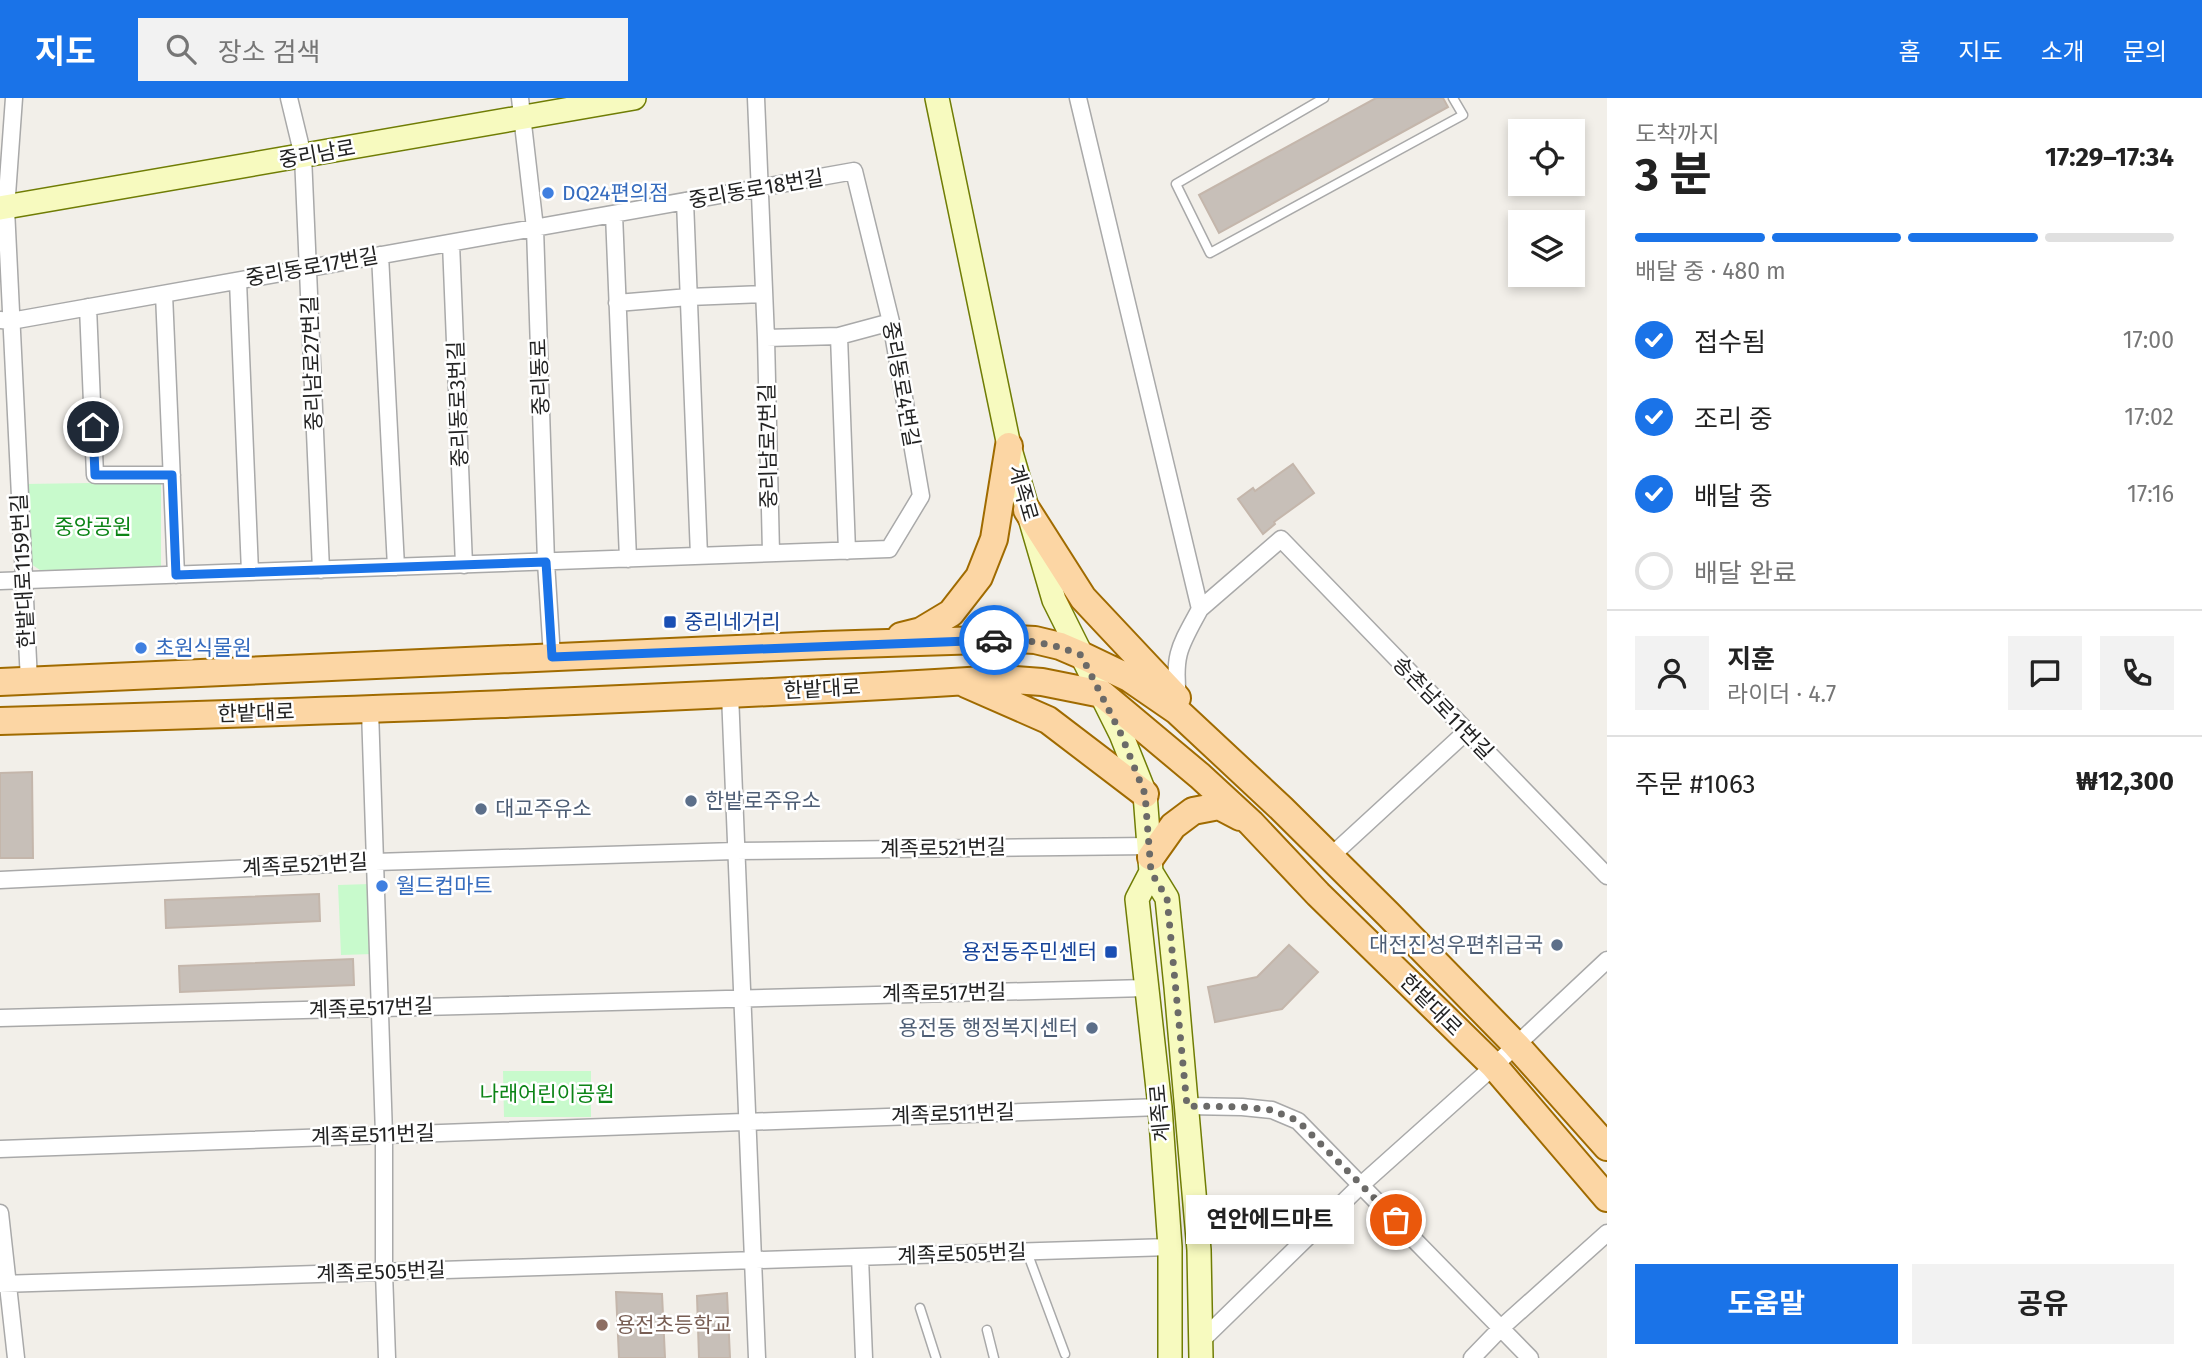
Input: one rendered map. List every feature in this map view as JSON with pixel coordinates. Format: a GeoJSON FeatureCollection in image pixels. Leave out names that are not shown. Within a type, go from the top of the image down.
{"type":"FeatureCollection","features":[{"type":"Feature","properties":{"kind":"main road","name":"중리남로"},"geometry":{"type":"LineString","coordinates":[[3,209],[303,156],[522,108],[634,98]]}},
{"type":"Feature","properties":{"kind":"main road","name":"계족로"},"geometry":{"type":"LineString","coordinates":[[937,98],[1009,446],[1027,510],[1054,600],[1102,694],[1145,794],[1151,858],[1167,898],[1199,1250],[1202,1349]]}},
{"type":"Feature","properties":{"kind":"main road"},"geometry":{"type":"LineString","coordinates":[[824,645],[887,639],[922,631],[951,613],[979,577],[994,539],[1009,446]]}},
{"type":"Feature","properties":{"kind":"main road"},"geometry":{"type":"LineString","coordinates":[[1027,510],[1083,598],[1212,734],[1224,756]]}},
{"type":"Feature","properties":{"kind":"main road","name":"한밭대로"},"geometry":{"type":"LineString","coordinates":[[0,682],[824,645],[1014,639],[1035,640],[1060,646],[1129,678],[1177,711],[1330,857],[1516,1045],[1607,1147]]}},
{"type":"Feature","properties":{"kind":"main road","name":"한밭대로"},"geometry":{"type":"LineString","coordinates":[[0,721],[370,710],[1019,679],[1102,694],[1200,776],[1251,823],[1318,894],[1494,1066],[1607,1198]]}},
{"type":"Feature","properties":{"kind":"main road"},"geometry":{"type":"LineString","coordinates":[[962,682],[1048,720],[1145,794]]}},
{"type":"Feature","properties":{"kind":"main road"},"geometry":{"type":"LineString","coordinates":[[1151,858],[1173,826],[1193,811],[1219,806],[1251,823]]}},
{"type":"Feature","properties":{"kind":"main road","name":"계족로"},"geometry":{"type":"LineString","coordinates":[[1151,858],[1137,899],[1160,1107],[1170,1247],[1170,1358]]}},
{"type":"Feature","properties":{"kind":"street","name":"한밭대로1159번길"},"geometry":{"type":"LineString","coordinates":[[14,98],[3,209],[6,320],[29,681]]}},
{"type":"Feature","properties":{"kind":"street","name":"중리남로27번길"},"geometry":{"type":"LineString","coordinates":[[289,98],[303,156],[321,570]]}},
{"type":"Feature","properties":{"kind":"street","name":"중리남로7번길"},"geometry":{"type":"LineString","coordinates":[[756,98],[766,338],[771,554]]}},
{"type":"Feature","properties":{"kind":"street"},"geometry":{"type":"LineString","coordinates":[[1078,98],[1200,609],[1177,656],[1175,671],[1178,699]]}},
{"type":"Feature","properties":{"kind":"street","name":"중리동로"},"geometry":{"type":"LineString","coordinates":[[522,108],[535,228],[546,562],[552,657]]}},
{"type":"Feature","properties":{"kind":"street","name":"중리동로18번길"},"geometry":{"type":"LineString","coordinates":[[535,228],[854,171]]}},
{"type":"Feature","properties":{"kind":"street","name":"중리동로4번길"},"geometry":{"type":"LineString","coordinates":[[546,562],[889,549],[922,496],[891,322],[854,171]]}},
{"type":"Feature","properties":{"kind":"street"},"geometry":{"type":"LineString","coordinates":[[685,201],[699,556]]}},
{"type":"Feature","properties":{"kind":"street"},"geometry":{"type":"LineString","coordinates":[[614,214],[628,559]]}},
{"type":"Feature","properties":{"kind":"street","name":"중리동로17번길"},"geometry":{"type":"LineString","coordinates":[[6,320],[535,228]]}},
{"type":"Feature","properties":{"kind":"street","name":"중리동로3번길"},"geometry":{"type":"LineString","coordinates":[[451,243],[464,565]]}},
{"type":"Feature","properties":{"kind":"street"},"geometry":{"type":"LineString","coordinates":[[380,255],[396,567]]}},
{"type":"Feature","properties":{"kind":"street"},"geometry":{"type":"LineString","coordinates":[[237,281],[250,572]]}},
{"type":"Feature","properties":{"kind":"street"},"geometry":{"type":"LineString","coordinates":[[164,293],[176,575]]}},
{"type":"Feature","properties":{"kind":"street"},"geometry":{"type":"LineString","coordinates":[[617,303],[764,294]]}},
{"type":"Feature","properties":{"kind":"street"},"geometry":{"type":"LineString","coordinates":[[89,307],[95,475],[172,475]]}},
{"type":"Feature","properties":{"kind":"street"},"geometry":{"type":"LineString","coordinates":[[766,338],[839,336],[891,322]]}},
{"type":"Feature","properties":{"kind":"street"},"geometry":{"type":"LineString","coordinates":[[839,336],[847,551]]}},
{"type":"Feature","properties":{"kind":"street","name":"송촌남로11번길"},"geometry":{"type":"LineString","coordinates":[[1200,609],[1281,539],[1607,876]]}},
{"type":"Feature","properties":{"kind":"street"},"geometry":{"type":"LineString","coordinates":[[0,581],[546,562]]}},
{"type":"Feature","properties":{"kind":"street"},"geometry":{"type":"LineString","coordinates":[[730,694],[757,1358]]}},
{"type":"Feature","properties":{"kind":"street"},"geometry":{"type":"LineString","coordinates":[[370,710],[384,1135],[387,1358]]}},
{"type":"Feature","properties":{"kind":"street"},"geometry":{"type":"LineString","coordinates":[[1330,857],[1466,733]]}},
{"type":"Feature","properties":{"kind":"street","name":"계족로521번길"},"geometry":{"type":"LineString","coordinates":[[0,880],[375,862],[735,851],[1151,858]]}},
{"type":"Feature","properties":{"kind":"street"},"geometry":{"type":"LineString","coordinates":[[1360,1185],[1494,1066],[1607,960]]}},
{"type":"Feature","properties":{"kind":"street","name":"계족로517번길"},"geometry":{"type":"LineString","coordinates":[[0,1018],[1146,988]]}},
{"type":"Feature","properties":{"kind":"street"},"geometry":{"type":"LineString","coordinates":[[1187,1106],[1272,1110],[1298,1121],[1530,1358]]}},
{"type":"Feature","properties":{"kind":"street","name":"계족로511번길"},"geometry":{"type":"LineString","coordinates":[[0,1149],[1160,1107]]}},
{"type":"Feature","properties":{"kind":"street","name":"계족로"},"geometry":{"type":"LineString","coordinates":[[1202,1349],[1360,1185]]}},
{"type":"Feature","properties":{"kind":"street"},"geometry":{"type":"LineString","coordinates":[[0,1213],[4,1284],[16,1358]]}},
{"type":"Feature","properties":{"kind":"street"},"geometry":{"type":"LineString","coordinates":[[1472,1358],[1501,1328],[1607,1233]]}},
{"type":"Feature","properties":{"kind":"street","name":"계족로505번길"},"geometry":{"type":"LineString","coordinates":[[4,1284],[1170,1247]]}},
{"type":"Feature","properties":{"kind":"street"},"geometry":{"type":"LineString","coordinates":[[860,1257],[864,1358]]}},
{"type":"Feature","properties":{"kind":"lane"},"geometry":{"type":"LineString","coordinates":[[1324,98],[1176,184],[1210,253],[1463,115],[1453,98]]}},
{"type":"Feature","properties":{"kind":"lane"},"geometry":{"type":"LineString","coordinates":[[1027,1252],[1065,1354]]}},
{"type":"Feature","properties":{"kind":"lane"},"geometry":{"type":"LineString","coordinates":[[920,1308],[936,1358]]}},
{"type":"Feature","properties":{"kind":"lane"},"geometry":{"type":"LineString","coordinates":[[987,1331],[994,1358]]}},
{"type":"Feature","properties":{"kind":"green space","name":"중앙공원"},"geometry":{"type":"Polygon","coordinates":[[[161,482],[161,571],[43,572],[25,560],[24,484],[161,482]]]}},
{"type":"Feature","properties":{"kind":"green space"},"geometry":{"type":"Polygon","coordinates":[[[370,884],[373,954],[341,955],[338,885],[370,884]]]}},
{"type":"Feature","properties":{"kind":"green space","name":"나래어린이공원"},"geometry":{"type":"Polygon","coordinates":[[[503,1071],[591,1071],[591,1117],[504,1117],[503,1071]]]}},
{"type":"Feature","properties":{"kind":"building"},"geometry":{"type":"Polygon","coordinates":[[[1376,98],[1443,98],[1448,107],[1219,233],[1199,195],[1376,98]]]}},
{"type":"Feature","properties":{"kind":"building"},"geometry":{"type":"Polygon","coordinates":[[[1293,464],[1314,493],[1274,522],[1263,534],[1238,499],[1253,488],[1255,491],[1293,464]]]}},
{"type":"Feature","properties":{"kind":"building"},"geometry":{"type":"Polygon","coordinates":[[[32,772],[33,858],[0,858],[0,773],[32,772]]]}},
{"type":"Feature","properties":{"kind":"building"},"geometry":{"type":"Polygon","coordinates":[[[319,894],[320,921],[166,928],[165,900],[319,894]]]}},
{"type":"Feature","properties":{"kind":"building"},"geometry":{"type":"Polygon","coordinates":[[[1289,945],[1318,972],[1282,1009],[1215,1022],[1208,987],[1257,977],[1289,945]]]}},
{"type":"Feature","properties":{"kind":"building"},"geometry":{"type":"Polygon","coordinates":[[[353,959],[354,985],[180,992],[179,966],[353,959]]]}},
{"type":"Feature","properties":{"kind":"building"},"geometry":{"type":"Polygon","coordinates":[[[616,1292],[662,1294],[665,1358],[619,1358],[616,1292]]]}},
{"type":"Feature","properties":{"kind":"building"},"geometry":{"type":"Polygon","coordinates":[[[727,1293],[730,1358],[699,1358],[697,1296],[727,1293]]]}},
{"type":"Feature","properties":{"kind":"way so far"},"geometry":{"type":"LineString","coordinates":[[994,640],[1035,640],[1081,655],[1121,734],[1145,794],[1151,872],[1167,898],[1187,1106],[1272,1110],[1298,1121],[1396,1220]]}},
{"type":"Feature","properties":{"kind":"place","name":"DQ24편의점"},"geometry":{"type":"Point","coordinates":[548,193]}},
{"type":"Feature","properties":{"kind":"place","name":"중리네거리"},"geometry":{"type":"Point","coordinates":[670,622]}},
{"type":"Feature","properties":{"kind":"place","name":"초원식물원"},"geometry":{"type":"Point","coordinates":[141,648]}},
{"type":"Feature","properties":{"kind":"place","name":"한밭로주유소"},"geometry":{"type":"Point","coordinates":[691,801]}},
{"type":"Feature","properties":{"kind":"place","name":"대교주유소"},"geometry":{"type":"Point","coordinates":[481,809]}},
{"type":"Feature","properties":{"kind":"place","name":"월드컵마트"},"geometry":{"type":"Point","coordinates":[382,886]}},
{"type":"Feature","properties":{"kind":"place","name":"대전진성우편취급국"},"geometry":{"type":"Point","coordinates":[1557,945]}},
{"type":"Feature","properties":{"kind":"place","name":"용전동주민센터"},"geometry":{"type":"Point","coordinates":[1111,952]}},
{"type":"Feature","properties":{"kind":"place","name":"용전동 행정복지센터"},"geometry":{"type":"Point","coordinates":[1092,1028]}},
{"type":"Feature","properties":{"kind":"place","name":"연안에드마트"},"geometry":{"type":"Point","coordinates":[1396,1220]}},
{"type":"Feature","properties":{"kind":"place","name":"용전초등학교"},"geometry":{"type":"Point","coordinates":[602,1325]}},
{"type":"Feature","properties":{"kind":"route"},"geometry":{"type":"LineString","coordinates":[[93,427],[95,475],[172,475],[176,575],[546,562],[552,657],[994,640]]}}]}
